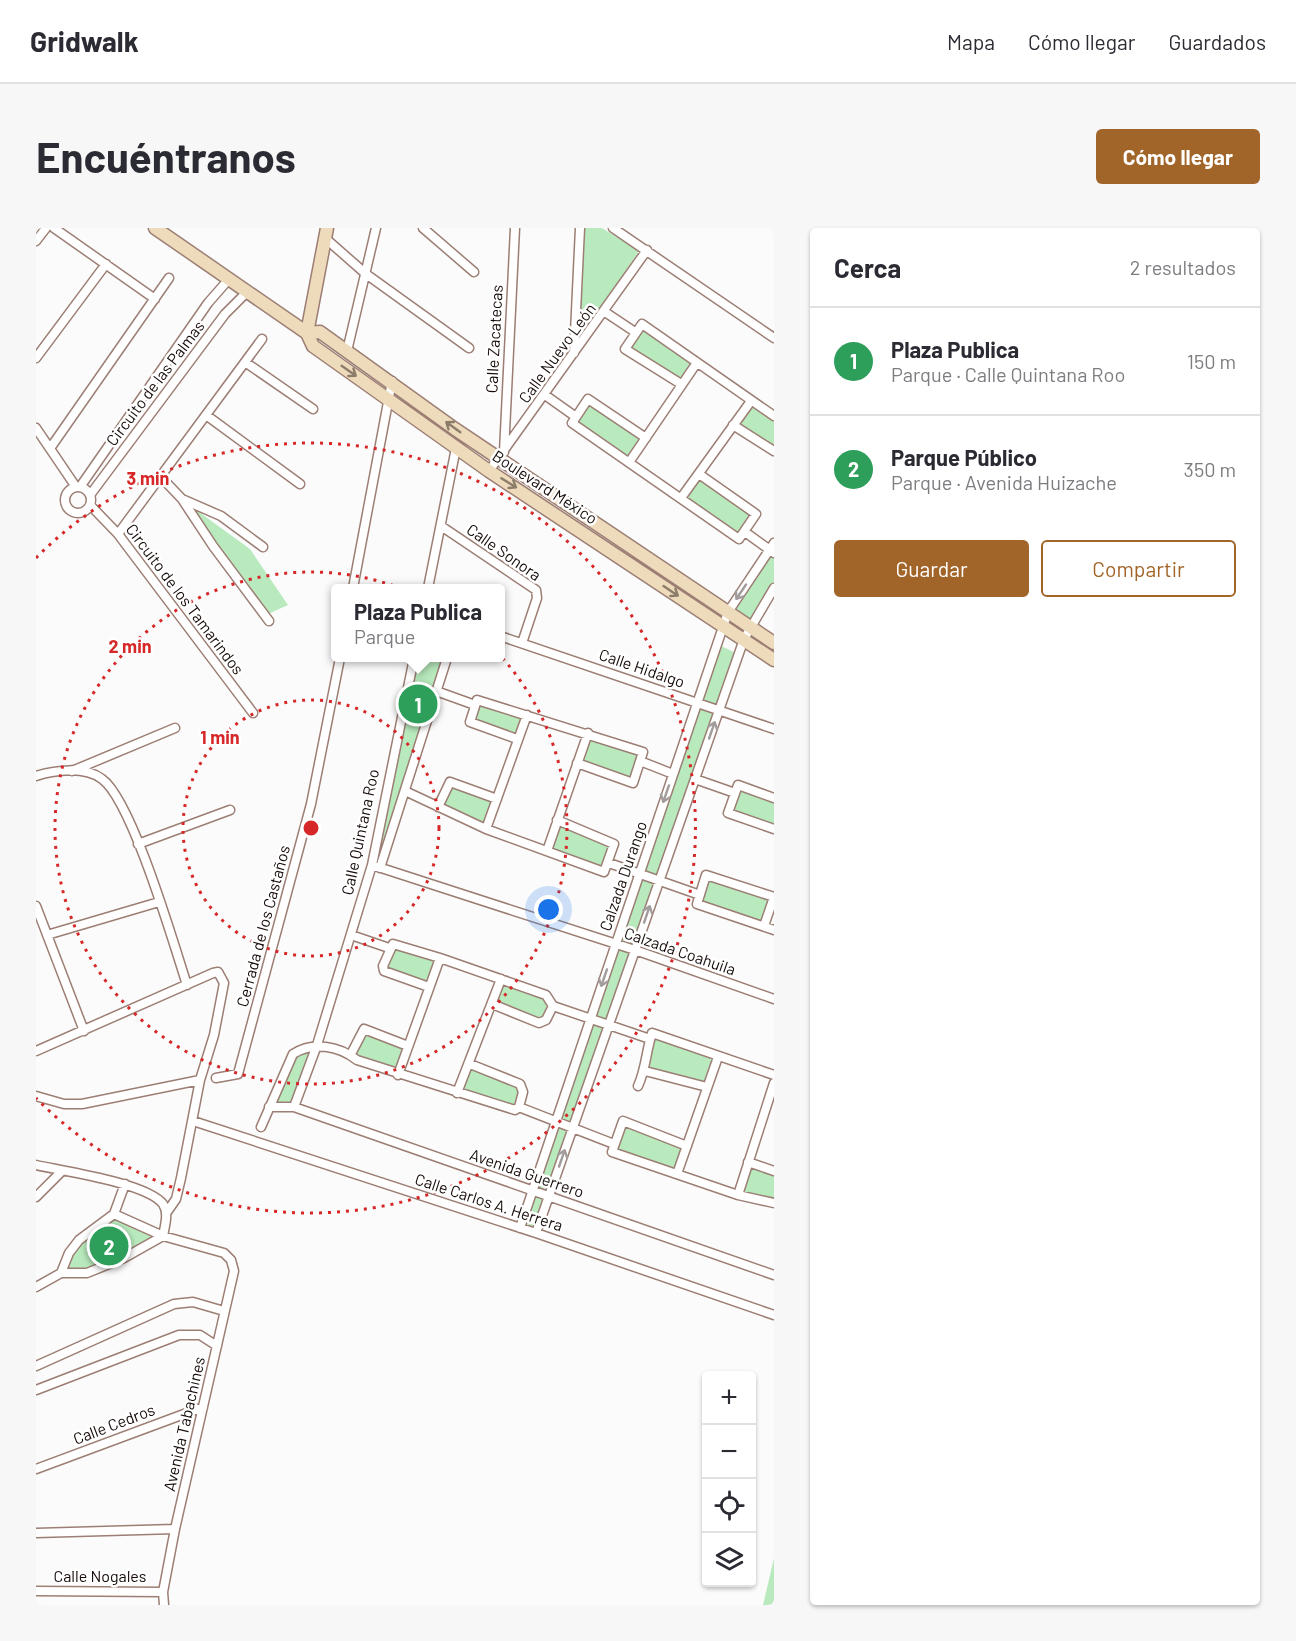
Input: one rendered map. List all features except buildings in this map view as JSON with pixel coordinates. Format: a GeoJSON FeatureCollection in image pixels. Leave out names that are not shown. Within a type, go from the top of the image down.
{"type":"FeatureCollection","features":[{"type":"Feature","properties":{"kind":"main road","name":"Boulevard México"},"geometry":{"type":"LineString","coordinates":[[155,228],[307,333],[313,346],[456,448],[774,660]]}},
{"type":"Feature","properties":{"kind":"main road"},"geometry":{"type":"LineString","coordinates":[[307,333],[326,233]]}},
{"type":"Feature","properties":{"kind":"main road","name":"Boulevard México"},"geometry":{"type":"LineString","coordinates":[[307,333],[320,332],[774,643]]}},
{"type":"Feature","properties":{"kind":"street"},"geometry":{"type":"LineString","coordinates":[[36,241],[45,228]]}},
{"type":"Feature","properties":{"kind":"street"},"geometry":{"type":"LineString","coordinates":[[54,228],[155,299]]}},
{"type":"Feature","properties":{"kind":"street"},"geometry":{"type":"LineString","coordinates":[[347,351],[376,228]]}},
{"type":"Feature","properties":{"kind":"street"},"geometry":{"type":"LineString","coordinates":[[423,228],[474,272]]}},
{"type":"Feature","properties":{"kind":"street","name":"Calle Zacatecas"},"geometry":{"type":"LineString","coordinates":[[501,456],[515,228]]}},
{"type":"Feature","properties":{"kind":"street"},"geometry":{"type":"LineString","coordinates":[[574,354],[580,228]]}},
{"type":"Feature","properties":{"kind":"street"},"geometry":{"type":"LineString","coordinates":[[613,228],[774,338]]}},
{"type":"Feature","properties":{"kind":"street"},"geometry":{"type":"LineString","coordinates":[[326,233],[366,274],[469,348]]}},
{"type":"Feature","properties":{"kind":"street","name":"Calle Nuevo León"},"geometry":{"type":"LineString","coordinates":[[489,471],[605,312],[646,250]]}},
{"type":"Feature","properties":{"kind":"street"},"geometry":{"type":"LineString","coordinates":[[36,358],[105,264]]}},
{"type":"Feature","properties":{"kind":"street"},"geometry":{"type":"LineString","coordinates":[[51,447],[169,278]]}},
{"type":"Feature","properties":{"kind":"street","name":"Circuito de las Palmas"},"geometry":{"type":"LineString","coordinates":[[78,487],[208,303],[229,279]]}},
{"type":"Feature","properties":{"kind":"street","name":"Circuito de las Palmas"},"geometry":{"type":"LineString","coordinates":[[90,495],[225,314],[248,291]]}},
{"type":"Feature","properties":{"kind":"street"},"geometry":{"type":"LineString","coordinates":[[605,312],[635,332]]}},
{"type":"Feature","properties":{"kind":"street"},"geometry":{"type":"LineString","coordinates":[[681,384],[625,349],[642,324],[696,364],[774,416]]}},
{"type":"Feature","properties":{"kind":"street"},"geometry":{"type":"LineString","coordinates":[[118,534],[262,339]]}},
{"type":"Feature","properties":{"kind":"street"},"geometry":{"type":"LineString","coordinates":[[245,362],[313,409]]}},
{"type":"Feature","properties":{"kind":"street"},"geometry":{"type":"LineString","coordinates":[[630,461],[696,364]]}},
{"type":"Feature","properties":{"kind":"street"},"geometry":{"type":"LineString","coordinates":[[354,584],[392,381]]}},
{"type":"Feature","properties":{"kind":"street"},"geometry":{"type":"LineString","coordinates":[[545,395],[576,417]]}},
{"type":"Feature","properties":{"kind":"street"},"geometry":{"type":"LineString","coordinates":[[646,438],[588,399],[573,423],[739,539],[746,532],[756,514],[699,474]]}},
{"type":"Feature","properties":{"kind":"street"},"geometry":{"type":"LineString","coordinates":[[681,498],[751,401]]}},
{"type":"Feature","properties":{"kind":"street"},"geometry":{"type":"LineString","coordinates":[[206,415],[300,484]]}},
{"type":"Feature","properties":{"kind":"street"},"geometry":{"type":"LineString","coordinates":[[733,425],[774,451]]}},
{"type":"Feature","properties":{"kind":"street"},"geometry":{"type":"LineString","coordinates":[[36,428],[78,487],[90,495],[90,506],[79,514],[66,508],[65,496],[78,487]]}},
{"type":"Feature","properties":{"kind":"street"},"geometry":{"type":"LineString","coordinates":[[429,584],[456,448]]}},
{"type":"Feature","properties":{"kind":"street"},"geometry":{"type":"LineString","coordinates":[[160,477],[182,499],[268,621]]}},
{"type":"Feature","properties":{"kind":"street"},"geometry":{"type":"LineString","coordinates":[[182,499],[220,516],[263,547]]}},
{"type":"Feature","properties":{"kind":"street","name":"Circuito de los Tamarindos"},"geometry":{"type":"LineString","coordinates":[[90,506],[118,534],[253,713]]}},
{"type":"Feature","properties":{"kind":"street","name":"Calle Sonora"},"geometry":{"type":"LineString","coordinates":[[441,526],[536,590],[537,598],[522,643]]}},
{"type":"Feature","properties":{"kind":"street"},"geometry":{"type":"LineString","coordinates":[[746,532],[772,549]]}},
{"type":"Feature","properties":{"kind":"street","name":"Calzada Durango"},"geometry":{"type":"LineString","coordinates":[[520,1228],[723,625],[728,612],[772,549]]}},
{"type":"Feature","properties":{"kind":"street"},"geometry":{"type":"LineString","coordinates":[[536,1233],[744,639],[749,626],[774,588]]}},
{"type":"Feature","properties":{"kind":"street","name":"Calle Hidalgo"},"geometry":{"type":"LineString","coordinates":[[505,637],[774,729]]}},
{"type":"Feature","properties":{"kind":"street","name":"Cerrada de los Castaños"},"geometry":{"type":"LineString","coordinates":[[216,1078],[238,1074],[311,804],[339,662]]}},
{"type":"Feature","properties":{"kind":"street","name":"Calle Quintana Roo"},"geometry":{"type":"LineString","coordinates":[[376,866],[413,662]]}},
{"type":"Feature","properties":{"kind":"street","name":"Calle Quintana Roo"},"geometry":{"type":"LineString","coordinates":[[294,1107],[317,1045],[351,935],[405,791],[445,662]]}},
{"type":"Feature","properties":{"kind":"street"},"geometry":{"type":"LineString","coordinates":[[436,691],[475,705]]}},
{"type":"Feature","properties":{"kind":"street"},"geometry":{"type":"LineString","coordinates":[[517,739],[470,722],[477,700],[643,752],[633,783],[577,763]]}},
{"type":"Feature","properties":{"kind":"street"},"geometry":{"type":"LineString","coordinates":[[486,829],[527,714]]}},
{"type":"Feature","properties":{"kind":"street"},"geometry":{"type":"LineString","coordinates":[[72,771],[175,729]]}},
{"type":"Feature","properties":{"kind":"street"},"geometry":{"type":"LineString","coordinates":[[547,851],[588,733]]}},
{"type":"Feature","properties":{"kind":"street"},"geometry":{"type":"LineString","coordinates":[[640,761],[673,774]]}},
{"type":"Feature","properties":{"kind":"street"},"geometry":{"type":"LineString","coordinates":[[36,776],[57,770],[72,771],[100,777],[109,785],[138,844],[187,985]]}},
{"type":"Feature","properties":{"kind":"street"},"geometry":{"type":"LineString","coordinates":[[695,779],[735,793]]}},
{"type":"Feature","properties":{"kind":"street"},"geometry":{"type":"LineString","coordinates":[[438,807],[450,782],[497,799]]}},
{"type":"Feature","properties":{"kind":"street"},"geometry":{"type":"LineString","coordinates":[[774,798],[738,785],[728,813],[774,829]]}},
{"type":"Feature","properties":{"kind":"street"},"geometry":{"type":"LineString","coordinates":[[405,791],[486,829],[604,872],[614,844],[557,820]]}},
{"type":"Feature","properties":{"kind":"street"},"geometry":{"type":"LineString","coordinates":[[138,844],[230,810]]}},
{"type":"Feature","properties":{"kind":"street"},"geometry":{"type":"LineString","coordinates":[[609,863],[700,895]]}},
{"type":"Feature","properties":{"kind":"street","name":"Calzada Coahuila"},"geometry":{"type":"LineString","coordinates":[[376,866],[635,950],[774,999]]}},
{"type":"Feature","properties":{"kind":"street"},"geometry":{"type":"LineString","coordinates":[[764,926],[774,897],[706,875],[698,904],[774,930]]}},
{"type":"Feature","properties":{"kind":"street"},"geometry":{"type":"LineString","coordinates":[[47,935],[159,902]]}},
{"type":"Feature","properties":{"kind":"street"},"geometry":{"type":"LineString","coordinates":[[36,906],[84,1031]]}},
{"type":"Feature","properties":{"kind":"street"},"geometry":{"type":"LineString","coordinates":[[351,935],[390,948]]}},
{"type":"Feature","properties":{"kind":"street"},"geometry":{"type":"LineString","coordinates":[[429,987],[384,971],[383,966],[390,948],[397,944],[501,979],[546,995],[553,1006],[650,1039]]}},
{"type":"Feature","properties":{"kind":"street"},"geometry":{"type":"LineString","coordinates":[[398,1075],[440,958]]}},
{"type":"Feature","properties":{"kind":"street"},"geometry":{"type":"LineString","coordinates":[[36,1051],[219,972],[224,983],[214,1035],[200,1080],[176,1199],[167,1212],[163,1236]]}},
{"type":"Feature","properties":{"kind":"street"},"geometry":{"type":"LineString","coordinates":[[457,1093],[501,979]]}},
{"type":"Feature","properties":{"kind":"street"},"geometry":{"type":"LineString","coordinates":[[492,1004],[539,1023],[546,1020],[553,1006]]}},
{"type":"Feature","properties":{"kind":"street"},"geometry":{"type":"LineString","coordinates":[[351,1054],[364,1029],[408,1046]]}},
{"type":"Feature","properties":{"kind":"street"},"geometry":{"type":"LineString","coordinates":[[638,1086],[645,1071],[652,1033],[774,1075]]}},
{"type":"Feature","properties":{"kind":"street"},"geometry":{"type":"LineString","coordinates":[[261,1127],[293,1054],[303,1047],[317,1045],[351,1054],[357,1060],[398,1075],[515,1110],[519,1107],[523,1092],[520,1084],[470,1064]]}},
{"type":"Feature","properties":{"kind":"street"},"geometry":{"type":"LineString","coordinates":[[677,1174],[718,1057]]}},
{"type":"Feature","properties":{"kind":"street"},"geometry":{"type":"LineString","coordinates":[[645,1071],[707,1087]]}},
{"type":"Feature","properties":{"kind":"street"},"geometry":{"type":"LineString","coordinates":[[36,1096],[64,1104],[81,1104],[200,1080]]}},
{"type":"Feature","properties":{"kind":"street"},"geometry":{"type":"LineString","coordinates":[[738,1195],[748,1162],[770,1109],[774,1083]]}},
{"type":"Feature","properties":{"kind":"street","name":"Avenida Guerrero"},"geometry":{"type":"LineString","coordinates":[[269,1107],[294,1107],[774,1275]]}},
{"type":"Feature","properties":{"kind":"street"},"geometry":{"type":"LineString","coordinates":[[519,1107],[572,1130],[614,1144]]}},
{"type":"Feature","properties":{"kind":"street","name":"Calle Carlos A. Herrera"},"geometry":{"type":"LineString","coordinates":[[193,1121],[536,1233],[774,1315]]}},
{"type":"Feature","properties":{"kind":"street"},"geometry":{"type":"LineString","coordinates":[[687,1146],[622,1121],[612,1152],[738,1195],[774,1203]]}},
{"type":"Feature","properties":{"kind":"street"},"geometry":{"type":"LineString","coordinates":[[748,1162],[774,1171]]}},
{"type":"Feature","properties":{"kind":"street"},"geometry":{"type":"LineString","coordinates":[[36,1165],[125,1184],[158,1200],[167,1212]]}},
{"type":"Feature","properties":{"kind":"street"},"geometry":{"type":"LineString","coordinates":[[36,1197],[62,1171]]}},
{"type":"Feature","properties":{"kind":"street"},"geometry":{"type":"LineString","coordinates":[[61,1273],[69,1253],[79,1239],[114,1214],[125,1184]]}},
{"type":"Feature","properties":{"kind":"street"},"geometry":{"type":"LineString","coordinates":[[114,1214],[163,1236]]}},
{"type":"Feature","properties":{"kind":"street"},"geometry":{"type":"LineString","coordinates":[[36,1287],[61,1273],[87,1273],[124,1258],[163,1236]]}},
{"type":"Feature","properties":{"kind":"street","name":"Avenida Tabachines"},"geometry":{"type":"LineString","coordinates":[[163,1236],[224,1253],[231,1260],[234,1270],[175,1529],[163,1592],[164,1605]]}},
{"type":"Feature","properties":{"kind":"street"},"geometry":{"type":"LineString","coordinates":[[36,1366],[174,1304],[194,1302],[224,1311]]}},
{"type":"Feature","properties":{"kind":"street"},"geometry":{"type":"LineString","coordinates":[[36,1390],[179,1335],[200,1335],[217,1346]]}},
{"type":"Feature","properties":{"kind":"street","name":"Calle Cedros"},"geometry":{"type":"LineString","coordinates":[[36,1469],[203,1407]]}},
{"type":"Feature","properties":{"kind":"street"},"geometry":{"type":"LineString","coordinates":[[36,1533],[175,1529]]}},
{"type":"Feature","properties":{"kind":"street","name":"Calle Nogales"},"geometry":{"type":"LineString","coordinates":[[36,1591],[163,1592]]}},
{"type":"Feature","properties":{"kind":"green space"},"geometry":{"type":"Polygon","coordinates":[[[585,228],[602,228],[639,251],[579,341],[585,228]]]}},
{"type":"Feature","properties":{"kind":"green space"},"geometry":{"type":"Polygon","coordinates":[[[643,326],[694,364],[681,382],[627,349],[643,326]]]}},
{"type":"Feature","properties":{"kind":"green space"},"geometry":{"type":"Polygon","coordinates":[[[589,401],[644,438],[629,459],[575,423],[589,401]]]}},
{"type":"Feature","properties":{"kind":"green space"},"geometry":{"type":"Polygon","coordinates":[[[751,406],[774,420],[774,449],[736,425],[751,406]]]}},
{"type":"Feature","properties":{"kind":"green space"},"geometry":{"type":"Polygon","coordinates":[[[700,476],[752,515],[739,537],[683,498],[700,476]]]}},
{"type":"Feature","properties":{"kind":"green space"},"geometry":{"type":"Polygon","coordinates":[[[192,507],[250,549],[288,605],[268,614],[207,533],[192,507]]]}},
{"type":"Feature","properties":{"kind":"green space"},"geometry":{"type":"Polygon","coordinates":[[[774,546],[774,586],[749,624],[731,612],[774,546]]]}},
{"type":"Feature","properties":{"kind":"green space"},"geometry":{"type":"Polygon","coordinates":[[[719,645],[736,653],[535,1229],[522,1226],[719,645]]]}},
{"type":"Feature","properties":{"kind":"green space"},"geometry":{"type":"Polygon","coordinates":[[[415,662],[443,662],[379,864],[374,863],[415,662]]]}},
{"type":"Feature","properties":{"kind":"green space"},"geometry":{"type":"Polygon","coordinates":[[[478,700],[526,715],[517,739],[471,721],[478,700]]]}},
{"type":"Feature","properties":{"kind":"green space"},"geometry":{"type":"Polygon","coordinates":[[[588,735],[642,753],[633,782],[579,763],[588,735]]]}},
{"type":"Feature","properties":{"kind":"green space"},"geometry":{"type":"Polygon","coordinates":[[[449,784],[496,800],[485,828],[439,807],[449,784]]]}},
{"type":"Feature","properties":{"kind":"green space"},"geometry":{"type":"Polygon","coordinates":[[[739,787],[774,799],[774,828],[729,813],[739,787]]]}},
{"type":"Feature","properties":{"kind":"green space"},"geometry":{"type":"Polygon","coordinates":[[[558,822],[612,845],[604,870],[548,850],[558,822]]]}},
{"type":"Feature","properties":{"kind":"green space"},"geometry":{"type":"Polygon","coordinates":[[[707,876],[771,898],[762,924],[699,904],[707,876]]]}},
{"type":"Feature","properties":{"kind":"green space"},"geometry":{"type":"Polygon","coordinates":[[[396,947],[435,961],[427,984],[387,968],[396,947]]]}},
{"type":"Feature","properties":{"kind":"green space"},"geometry":{"type":"Polygon","coordinates":[[[502,981],[550,1000],[552,1004],[543,1022],[494,1003],[502,981]]]}},
{"type":"Feature","properties":{"kind":"green space"},"geometry":{"type":"Polygon","coordinates":[[[364,1033],[404,1048],[397,1071],[352,1054],[364,1033]]]}},
{"type":"Feature","properties":{"kind":"green space"},"geometry":{"type":"Polygon","coordinates":[[[653,1035],[716,1058],[706,1086],[646,1071],[653,1035]]]}},
{"type":"Feature","properties":{"kind":"green space"},"geometry":{"type":"Polygon","coordinates":[[[315,1047],[293,1106],[271,1106],[294,1055],[315,1047]]]}},
{"type":"Feature","properties":{"kind":"green space"},"geometry":{"type":"Polygon","coordinates":[[[471,1066],[518,1085],[522,1091],[515,1109],[459,1092],[471,1066]]]}},
{"type":"Feature","properties":{"kind":"green space"},"geometry":{"type":"Polygon","coordinates":[[[623,1124],[684,1147],[676,1171],[613,1152],[623,1124]]]}},
{"type":"Feature","properties":{"kind":"green space"},"geometry":{"type":"Polygon","coordinates":[[[749,1165],[774,1174],[774,1201],[740,1193],[749,1165]]]}},
{"type":"Feature","properties":{"kind":"green space"},"geometry":{"type":"Polygon","coordinates":[[[114,1214],[163,1236],[91,1272],[61,1273],[69,1253],[114,1214]]]}},
{"type":"Feature","properties":{"kind":"green space"},"geometry":{"type":"Polygon","coordinates":[[[774,1558],[774,1605],[763,1605],[774,1558]]]}},
{"type":"Feature","properties":{"kind":"place","name":"Plaza Publica"},"geometry":{"type":"Point","coordinates":[418,704]}},
{"type":"Feature","properties":{"kind":"place","name":"Parque Público"},"geometry":{"type":"Point","coordinates":[109,1246]}}]}
